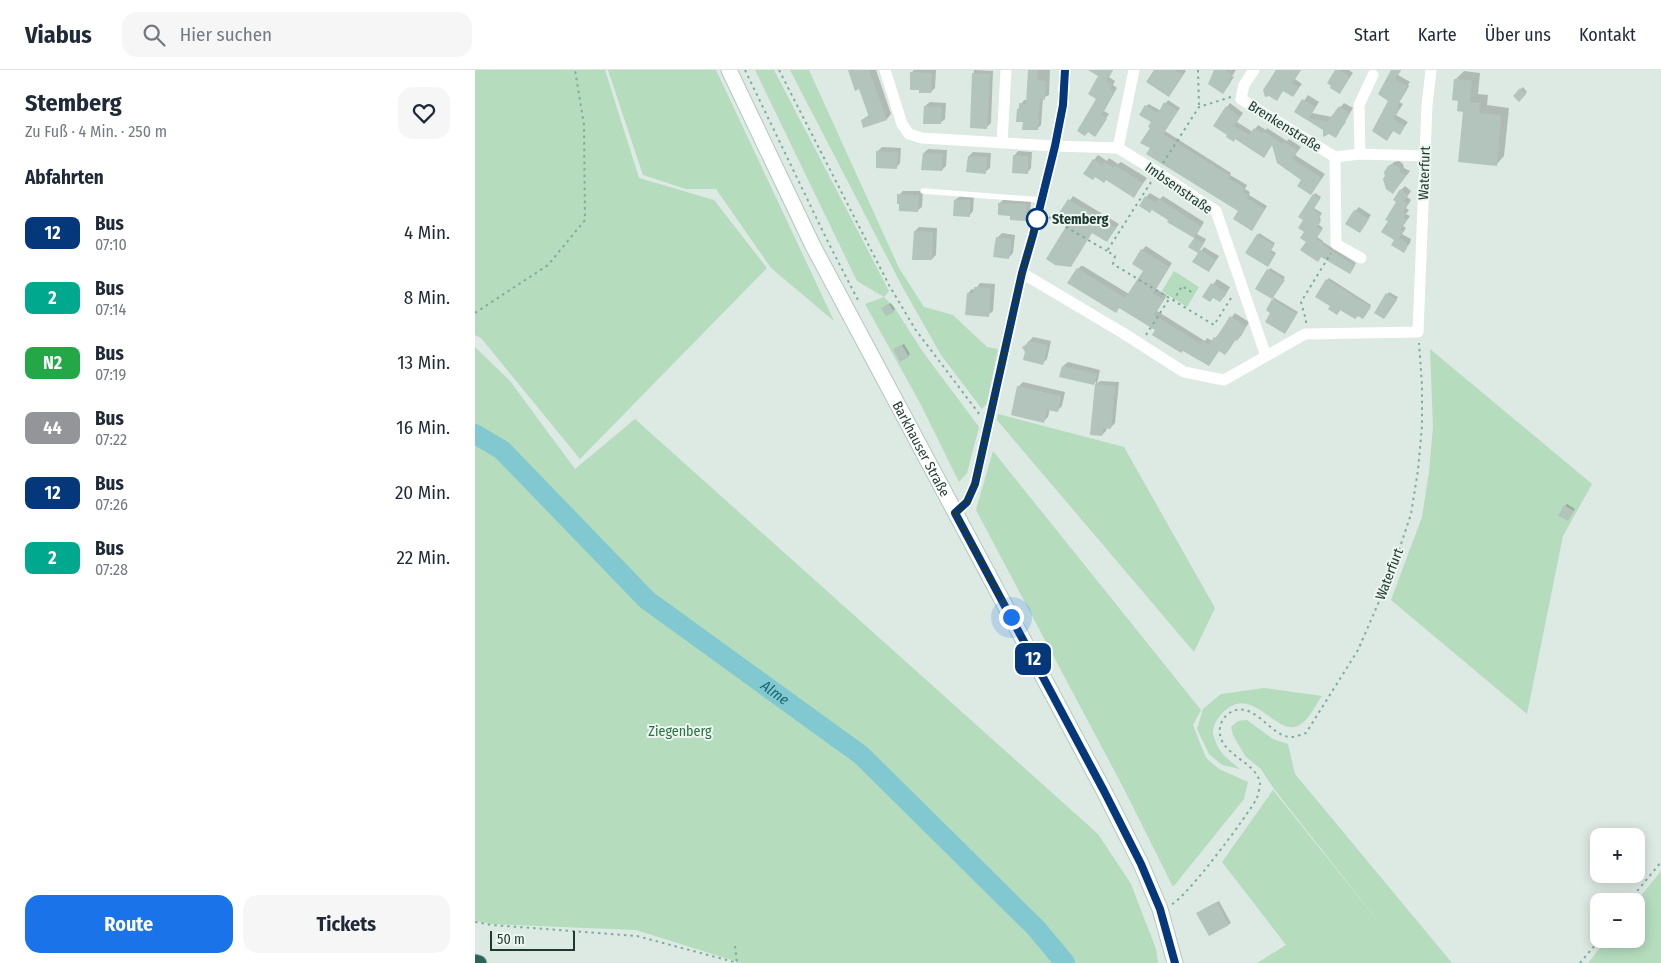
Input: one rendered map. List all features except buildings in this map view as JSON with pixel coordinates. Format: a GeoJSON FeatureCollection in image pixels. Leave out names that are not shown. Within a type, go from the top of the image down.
{"type":"FeatureCollection","features":[{"type":"Feature","properties":{"kind":"highway"},"geometry":{"type":"LineString","coordinates":[[475,962],[479,963]]}},
{"type":"Feature","properties":{"kind":"street","name":"Barkhauser Straße"},"geometry":{"type":"LineString","coordinates":[[729,70],[813,246],[1104,791],[1141,864],[1160,909],[1175,963]]}},
{"type":"Feature","properties":{"kind":"street"},"geometry":{"type":"LineString","coordinates":[[885,70],[902,124],[909,134],[922,138],[1002,144],[1119,148],[1134,70]]}},
{"type":"Feature","properties":{"kind":"street"},"geometry":{"type":"LineString","coordinates":[[1002,144],[1006,70]]}},
{"type":"Feature","properties":{"kind":"street"},"geometry":{"type":"LineString","coordinates":[[955,513],[967,502],[975,484],[1022,273],[1055,146],[1063,105],[1065,70]]}},
{"type":"Feature","properties":{"kind":"street","name":"Brenkenstraße"},"geometry":{"type":"LineString","coordinates":[[1254,70],[1244,85],[1241,99],[1335,157],[1360,154],[1425,156]]}},
{"type":"Feature","properties":{"kind":"street","name":"Waterfurt"},"geometry":{"type":"LineString","coordinates":[[1418,332],[1427,105],[1431,70]]}},
{"type":"Feature","properties":{"kind":"street"},"geometry":{"type":"LineString","coordinates":[[1360,154],[1359,105],[1373,75]]}},
{"type":"Feature","properties":{"kind":"street","name":"Imbsenstraße"},"geometry":{"type":"LineString","coordinates":[[1119,148],[1216,211],[1266,356]]}},
{"type":"Feature","properties":{"kind":"street"},"geometry":{"type":"LineString","coordinates":[[1335,157],[1336,244],[1361,258]]}},
{"type":"Feature","properties":{"kind":"street"},"geometry":{"type":"LineString","coordinates":[[1022,273],[1184,372],[1224,380],[1305,334],[1418,332]]}},
{"type":"Feature","properties":{"kind":"lane"},"geometry":{"type":"LineString","coordinates":[[923,191],[1042,200]]}},
{"type":"Feature","properties":{"kind":"path"},"geometry":{"type":"LineString","coordinates":[[475,313],[548,265],[585,220],[584,125],[575,70]]}},
{"type":"Feature","properties":{"kind":"path"},"geometry":{"type":"LineString","coordinates":[[745,70],[828,242],[861,305]]}},
{"type":"Feature","properties":{"kind":"path"},"geometry":{"type":"LineString","coordinates":[[779,70],[889,285],[915,329],[972,406],[989,425]]}},
{"type":"Feature","properties":{"kind":"path"},"geometry":{"type":"LineString","coordinates":[[1107,251],[1199,107],[1198,70]]}},
{"type":"Feature","properties":{"kind":"path"},"geometry":{"type":"LineString","coordinates":[[1199,107],[1234,96],[1241,99]]}},
{"type":"Feature","properties":{"kind":"path"},"geometry":{"type":"LineString","coordinates":[[1039,211],[1115,256],[1113,264],[1150,289],[1214,325],[1241,282]]}},
{"type":"Feature","properties":{"kind":"path"},"geometry":{"type":"LineString","coordinates":[[1305,334],[1306,320],[1301,302],[1336,244]]}},
{"type":"Feature","properties":{"kind":"path"},"geometry":{"type":"LineString","coordinates":[[1173,301],[1182,286],[1193,293]]}},
{"type":"Feature","properties":{"kind":"path"},"geometry":{"type":"LineString","coordinates":[[1141,344],[1169,299]]}},
{"type":"Feature","properties":{"kind":"path","name":"Waterfurt"},"geometry":{"type":"LineString","coordinates":[[1171,904],[1178,901],[1202,872],[1250,810],[1258,795],[1260,783],[1255,773],[1229,750],[1220,735],[1221,724],[1227,714],[1237,710],[1247,711],[1260,718],[1280,734],[1292,737],[1306,733],[1358,650],[1391,574],[1411,514],[1418,470],[1422,418],[1418,332]]}},
{"type":"Feature","properties":{"kind":"path"},"geometry":{"type":"LineString","coordinates":[[1636,893],[1661,862]]}},
{"type":"Feature","properties":{"kind":"path"},"geometry":{"type":"LineString","coordinates":[[475,922],[492,925],[637,936],[737,963],[735,946]]}},
{"type":"Feature","properties":{"kind":"path"},"geometry":{"type":"LineString","coordinates":[[1580,963],[1592,948]]}},
{"type":"Feature","properties":{"kind":"green space"},"geometry":{"type":"Polygon","coordinates":[[[475,70],[605,70],[639,178],[714,200],[767,268],[580,459],[481,338],[475,335],[475,70]]]}},
{"type":"Feature","properties":{"kind":"green space"},"geometry":{"type":"Polygon","coordinates":[[[608,70],[716,70],[834,321],[771,268],[716,189],[686,189],[643,175],[608,70]]]}},
{"type":"Feature","properties":{"kind":"green space"},"geometry":{"type":"Polygon","coordinates":[[[755,70],[774,70],[889,291],[884,297],[857,281],[755,70]]]}},
{"type":"Feature","properties":{"kind":"green space"},"geometry":{"type":"Polygon","coordinates":[[[790,70],[809,70],[899,268],[924,307],[953,315],[987,347],[998,349],[987,403],[982,409],[941,355],[902,286],[790,70]]]}},
{"type":"Feature","properties":{"kind":"green space"},"geometry":{"type":"Polygon","coordinates":[[[1174,271],[1199,287],[1187,307],[1162,291],[1174,271]]]}},
{"type":"Feature","properties":{"kind":"green space"},"geometry":{"type":"Polygon","coordinates":[[[884,297],[894,307],[923,352],[979,427],[967,473],[959,482],[920,403],[865,304],[884,297]]]}},
{"type":"Feature","properties":{"kind":"green space","name":"Ziegenberg"},"geometry":{"type":"Polygon","coordinates":[[[475,347],[510,381],[575,469],[635,419],[1098,834],[1131,884],[1156,949],[1158,963],[741,963],[636,930],[493,924],[475,921],[475,347]]]}},
{"type":"Feature","properties":{"kind":"green space"},"geometry":{"type":"Polygon","coordinates":[[[1430,349],[1592,484],[1563,536],[1527,714],[1391,600],[1422,517],[1429,472],[1433,427],[1430,349]]]}},
{"type":"Feature","properties":{"kind":"green space"},"geometry":{"type":"Polygon","coordinates":[[[998,414],[1124,447],[1215,608],[1194,652],[997,420],[998,414]]]}},
{"type":"Feature","properties":{"kind":"green space"},"geometry":{"type":"Polygon","coordinates":[[[993,451],[1201,710],[1193,725],[1206,758],[1219,769],[1248,782],[1244,799],[1173,887],[1124,789],[976,510],[993,451]]]}},
{"type":"Feature","properties":{"kind":"green space"},"geometry":{"type":"Polygon","coordinates":[[[1264,688],[1322,696],[1307,719],[1294,727],[1283,725],[1247,704],[1235,704],[1224,711],[1216,721],[1213,735],[1222,753],[1240,769],[1222,765],[1209,754],[1197,729],[1203,709],[1221,694],[1264,688]]]}},
{"type":"Feature","properties":{"kind":"green space"},"geometry":{"type":"Polygon","coordinates":[[[1247,720],[1273,739],[1288,744],[1295,774],[1452,963],[1257,963],[1286,945],[1222,862],[1273,790],[1389,935],[1274,789],[1261,769],[1245,756],[1233,735],[1231,727],[1238,721],[1247,720]]]}},
{"type":"Feature","properties":{"kind":"green space"},"geometry":{"type":"Polygon","coordinates":[[[1661,871],[1661,963],[1588,963],[1600,948],[1645,948],[1645,893],[1643,893],[1661,871]]]}},
{"type":"Feature","properties":{"kind":"waterway","name":"Alme"},"geometry":{"type":"LineString","coordinates":[[475,434],[502,450],[647,600],[861,755],[1036,928],[1065,963]]}},
{"type":"Feature","properties":{"kind":"bus line","name":"12"},"geometry":{"type":"LineString","coordinates":[[1065,70],[1063,105],[1055,146],[1022,273],[975,484],[967,502],[955,513],[1141,864],[1160,909],[1175,963]]}},
{"type":"Feature","properties":{"kind":"place","name":"Stemberg"},"geometry":{"type":"Point","coordinates":[1037,219]}},
{"type":"Feature","properties":{"kind":"route"},"geometry":{"type":"LineString","coordinates":[[1011,617],[955,513],[967,502],[975,484],[1022,273],[1037,219]]}}]}
